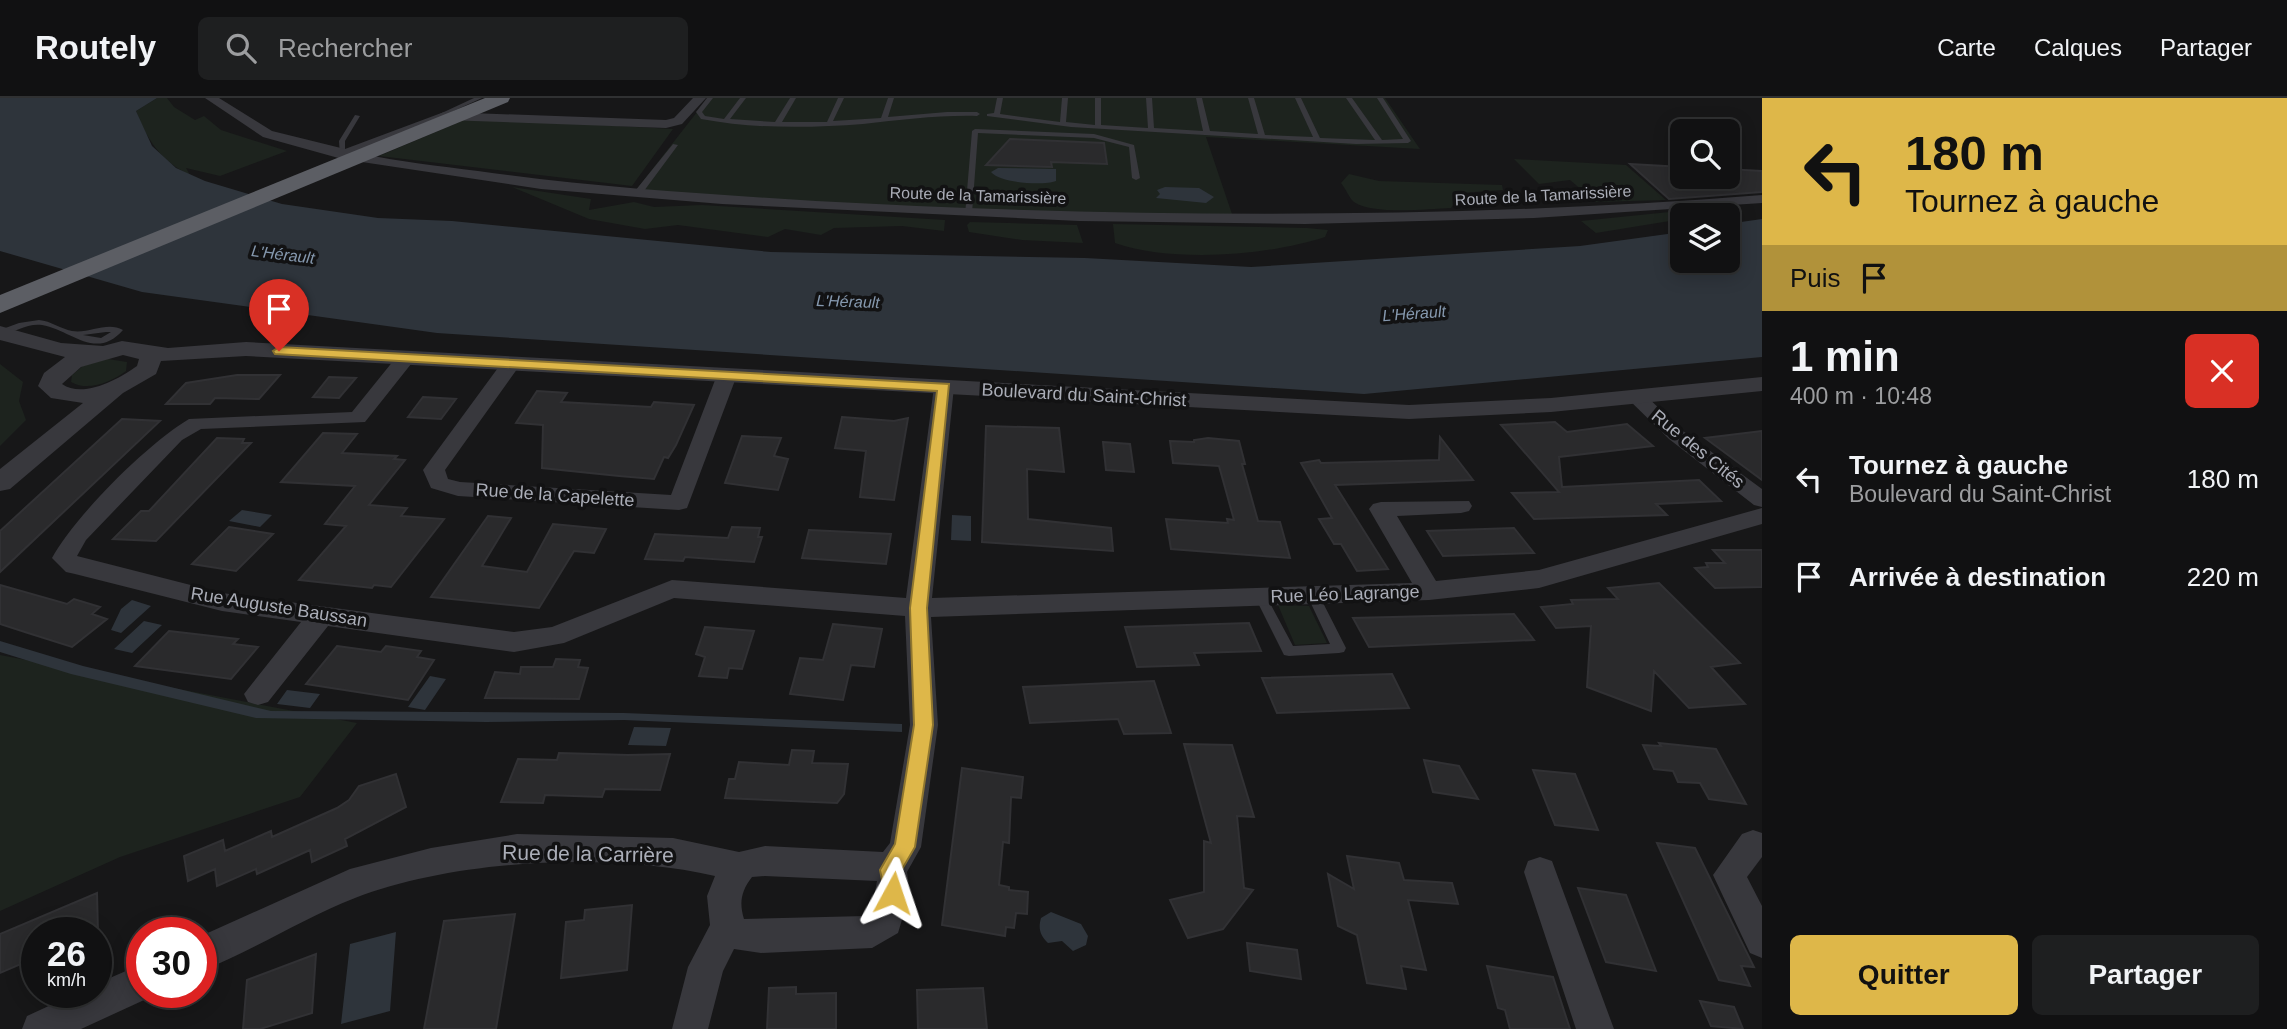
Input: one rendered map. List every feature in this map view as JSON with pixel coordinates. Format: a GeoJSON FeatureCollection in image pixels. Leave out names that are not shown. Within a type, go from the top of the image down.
{"type":"FeatureCollection","features":[{"type":"Feature","properties":{"kind":"highway"},"geometry":{"type":"LineString","coordinates":[[0,305],[501,98]]}},
{"type":"Feature","properties":{"kind":"street","name":"Route de la Tamarissière"},"geometry":{"type":"LineString","coordinates":[[211,98],[216,108],[238,125],[280,140],[342,155],[400,166],[638,193],[968,213],[1262,219],[1409,218],[1612,209],[1762,198]]}},
{"type":"Feature","properties":{"kind":"street"},"geometry":{"type":"LineString","coordinates":[[342,155],[430,119],[460,116],[666,124],[678,121],[700,98]]}},
{"type":"Feature","properties":{"kind":"street"},"geometry":{"type":"LineString","coordinates":[[0,336],[60,350],[106,350]]}},
{"type":"Feature","properties":{"kind":"street"},"geometry":{"type":"LineString","coordinates":[[0,336],[51,366],[61,403],[60,415],[29,457]]}},
{"type":"Feature","properties":{"kind":"street","name":"Boulevard du Saint-Christ"},"geometry":{"type":"LineString","coordinates":[[106,350],[136,349],[168,355],[246,349],[1409,412],[1491,410],[1762,384]]}},
{"type":"Feature","properties":{"kind":"street"},"geometry":{"type":"LineString","coordinates":[[54,385],[73,362],[106,350]]}},
{"type":"Feature","properties":{"kind":"street","name":"Boulevard du Saint-Christ"},"geometry":{"type":"LineString","coordinates":[[54,385],[92,394],[193,364],[279,351]]}},
{"type":"Feature","properties":{"kind":"street"},"geometry":{"type":"LineString","coordinates":[[0,483],[29,457],[140,376],[152,362],[146,352]]}},
{"type":"Feature","properties":{"kind":"street","name":"Rue Auguste Baussan"},"geometry":{"type":"LineString","coordinates":[[405,359],[358,418],[210,420],[185,428],[76,536],[64,558],[75,566],[222,602],[514,642],[555,636],[672,589],[918,608]]}},
{"type":"Feature","properties":{"kind":"street","name":"Rue de la Capelette"},"geometry":{"type":"LineString","coordinates":[[510,365],[434,470],[439,484],[458,489],[679,503],[727,375]]}},
{"type":"Feature","properties":{"kind":"street"},"geometry":{"type":"LineString","coordinates":[[890,870],[905,847],[924,725],[918,608],[944,387]]}},
{"type":"Feature","properties":{"kind":"street","name":"Rue des Cités"},"geometry":{"type":"LineString","coordinates":[[1636,397],[1676,435],[1762,500]]}},
{"type":"Feature","properties":{"kind":"street"},"geometry":{"type":"LineString","coordinates":[[1429,591],[1381,509],[1461,506]]}},
{"type":"Feature","properties":{"kind":"street","name":"Rue Léo Lagrange"},"geometry":{"type":"LineString","coordinates":[[918,608],[1429,591],[1539,579],[1762,516]]}},
{"type":"Feature","properties":{"kind":"street"},"geometry":{"type":"LineString","coordinates":[[258,694],[322,615]]}},
{"type":"Feature","properties":{"kind":"street"},"geometry":{"type":"LineString","coordinates":[[1753,844],[1729,875],[1762,941]]}},
{"type":"Feature","properties":{"kind":"street","name":"Rue de la Carrière"},"geometry":{"type":"LineString","coordinates":[[217,946],[350,884],[431,863],[517,848],[673,852],[740,867]]}},
{"type":"Feature","properties":{"kind":"street"},"geometry":{"type":"LineString","coordinates":[[690,1029],[706,967],[727,927],[724,896],[731,878],[740,867],[751,862],[765,861],[880,866],[890,870],[894,880],[890,914],[880,929],[872,932],[751,936],[740,935],[727,927]]}},
{"type":"Feature","properties":{"kind":"street"},"geometry":{"type":"LineString","coordinates":[[1540,872],[1595,1029]]}},
{"type":"Feature","properties":{"kind":"street"},"geometry":{"type":"LineString","coordinates":[[40,1029],[126,989]]}},
{"type":"Feature","properties":{"kind":"lane"},"geometry":{"type":"LineString","coordinates":[[430,119],[479,98]]}},
{"type":"Feature","properties":{"kind":"lane"},"geometry":{"type":"LineString","coordinates":[[710,98],[699,112],[703,118],[726,121],[830,123],[884,119],[938,110],[1151,130],[1380,142],[1408,141],[1380,98]]}},
{"type":"Feature","properties":{"kind":"lane"},"geometry":{"type":"LineString","coordinates":[[726,121],[743,98]]}},
{"type":"Feature","properties":{"kind":"lane"},"geometry":{"type":"LineString","coordinates":[[778,123],[793,98]]}},
{"type":"Feature","properties":{"kind":"lane"},"geometry":{"type":"LineString","coordinates":[[830,123],[841,98]]}},
{"type":"Feature","properties":{"kind":"lane"},"geometry":{"type":"LineString","coordinates":[[884,119],[891,98]]}},
{"type":"Feature","properties":{"kind":"lane"},"geometry":{"type":"LineString","coordinates":[[997,115],[999,98]]}},
{"type":"Feature","properties":{"kind":"lane"},"geometry":{"type":"LineString","coordinates":[[1063,123],[1065,98]]}},
{"type":"Feature","properties":{"kind":"lane"},"geometry":{"type":"LineString","coordinates":[[1098,98],[1098,126]]}},
{"type":"Feature","properties":{"kind":"lane"},"geometry":{"type":"LineString","coordinates":[[1149,98],[1151,130]]}},
{"type":"Feature","properties":{"kind":"lane"},"geometry":{"type":"LineString","coordinates":[[1199,98],[1207,133]]}},
{"type":"Feature","properties":{"kind":"lane"},"geometry":{"type":"LineString","coordinates":[[1251,98],[1262,136]]}},
{"type":"Feature","properties":{"kind":"lane"},"geometry":{"type":"LineString","coordinates":[[1298,98],[1317,139]]}},
{"type":"Feature","properties":{"kind":"lane"},"geometry":{"type":"LineString","coordinates":[[1349,98],[1380,142]]}},
{"type":"Feature","properties":{"kind":"lane"},"geometry":{"type":"LineString","coordinates":[[968,213],[977,114]]}},
{"type":"Feature","properties":{"kind":"lane"},"geometry":{"type":"LineString","coordinates":[[342,155],[342,141],[357,116]]}},
{"type":"Feature","properties":{"kind":"lane"},"geometry":{"type":"LineString","coordinates":[[975,131],[1094,136],[1132,146],[1136,178]]}},
{"type":"Feature","properties":{"kind":"lane"},"geometry":{"type":"LineString","coordinates":[[638,193],[675,145]]}},
{"type":"Feature","properties":{"kind":"lane"},"geometry":{"type":"LineString","coordinates":[[0,336],[32,323],[44,323],[70,334]]}},
{"type":"Feature","properties":{"kind":"lane"},"geometry":{"type":"LineString","coordinates":[[1261,597],[1289,651],[1339,648],[1313,595]]}},
{"type":"Feature","properties":{"kind":"shaded area"},"geometry":{"type":"Polygon","coordinates":[[[157,98],[167,98],[174,107],[195,120],[204,116],[221,130],[287,151],[220,176],[186,168],[190,175],[164,157],[140,122],[136,111],[157,98]]]}},
{"type":"Feature","properties":{"kind":"shaded area"},"geometry":{"type":"Polygon","coordinates":[[[708,98],[1385,98],[1420,149],[1206,137],[1233,217],[955,211],[636,190],[708,98]]]}},
{"type":"Feature","properties":{"kind":"shaded area"},"geometry":{"type":"Polygon","coordinates":[[[469,118],[673,129],[632,186],[379,156],[469,118]]]}},
{"type":"Feature","properties":{"kind":"shaded area"},"geometry":{"type":"Polygon","coordinates":[[[1514,159],[1626,165],[1666,200],[1596,202],[1570,180],[1539,184],[1514,159]]]}},
{"type":"Feature","properties":{"kind":"shaded area"},"geometry":{"type":"Polygon","coordinates":[[[1349,174],[1379,181],[1502,185],[1503,190],[1461,193],[1451,208],[1374,209],[1362,206],[1351,198],[1341,183],[1349,174]]]}},
{"type":"Feature","properties":{"kind":"shaded area"},"geometry":{"type":"Polygon","coordinates":[[[512,187],[591,199],[589,210],[634,202],[654,207],[702,205],[945,220],[944,231],[902,226],[834,228],[821,235],[785,229],[768,237],[678,225],[645,229],[589,219],[512,187]]]}},
{"type":"Feature","properties":{"kind":"shaded area"},"geometry":{"type":"Polygon","coordinates":[[[1670,212],[1670,221],[1596,233],[1581,221],[1670,212]]]}},
{"type":"Feature","properties":{"kind":"shaded area"},"geometry":{"type":"Polygon","coordinates":[[[970,222],[1077,225],[1083,243],[1022,240],[969,232],[967,225],[970,222]]]}},
{"type":"Feature","properties":{"kind":"shaded area"},"geometry":{"type":"Polygon","coordinates":[[[1113,224],[1328,230],[1325,237],[1275,249],[1191,255],[1138,249],[1115,243],[1113,224]]]}},
{"type":"Feature","properties":{"kind":"shaded area"},"geometry":{"type":"Polygon","coordinates":[[[108,359],[127,362],[126,371],[92,386],[71,382],[72,375],[83,366],[108,359]]]}},
{"type":"Feature","properties":{"kind":"shaded area"},"geometry":{"type":"Polygon","coordinates":[[[0,364],[23,382],[19,401],[26,420],[0,446],[0,364]]]}},
{"type":"Feature","properties":{"kind":"shaded area"},"geometry":{"type":"Polygon","coordinates":[[[1278,605],[1309,606],[1327,643],[1295,645],[1278,605]]]}},
{"type":"Feature","properties":{"kind":"shaded area"},"geometry":{"type":"Polygon","coordinates":[[[0,655],[357,723],[300,797],[120,857],[0,911],[0,655]]]}},
{"type":"Feature","properties":{"kind":"water","name":"L'Hérault"},"geometry":{"type":"Polygon","coordinates":[[[0,98],[157,98],[136,111],[152,146],[176,168],[205,181],[282,204],[378,218],[452,221],[771,252],[1085,258],[1251,267],[1580,246],[1670,234],[1670,273],[1740,273],[1740,222],[1762,219],[1762,357],[1364,394],[437,333],[142,292],[0,251],[0,98]]]}},
{"type":"Feature","properties":{"kind":"water"},"geometry":{"type":"Polygon","coordinates":[[[998,168],[1056,169],[1056,181],[1032,183],[1003,179],[991,172],[998,168]]]}},
{"type":"Feature","properties":{"kind":"water"},"geometry":{"type":"Polygon","coordinates":[[[1165,187],[1199,188],[1214,197],[1206,203],[1156,198],[1160,194],[1157,190],[1165,187]]]}},
{"type":"Feature","properties":{"kind":"water"},"geometry":{"type":"Polygon","coordinates":[[[242,510],[272,515],[260,527],[229,521],[242,510]]]}},
{"type":"Feature","properties":{"kind":"water"},"geometry":{"type":"Polygon","coordinates":[[[952,515],[971,516],[971,541],[951,540],[952,515]]]}},
{"type":"Feature","properties":{"kind":"water"},"geometry":{"type":"Polygon","coordinates":[[[132,600],[151,606],[121,633],[111,630],[121,609],[132,600]]]}},
{"type":"Feature","properties":{"kind":"water"},"geometry":{"type":"Polygon","coordinates":[[[144,621],[162,625],[132,653],[114,649],[144,621]]]}},
{"type":"Feature","properties":{"kind":"water"},"geometry":{"type":"Polygon","coordinates":[[[0,641],[83,666],[271,711],[624,713],[902,724],[902,732],[624,720],[486,722],[256,718],[71,674],[0,652],[0,641]]]}},
{"type":"Feature","properties":{"kind":"water"},"geometry":{"type":"Polygon","coordinates":[[[430,676],[446,679],[425,710],[408,707],[430,676]]]}},
{"type":"Feature","properties":{"kind":"water"},"geometry":{"type":"Polygon","coordinates":[[[287,690],[320,694],[310,708],[277,704],[287,690]]]}},
{"type":"Feature","properties":{"kind":"water"},"geometry":{"type":"Polygon","coordinates":[[[634,727],[671,728],[666,746],[628,745],[634,727]]]}},
{"type":"Feature","properties":{"kind":"water"},"geometry":{"type":"Polygon","coordinates":[[[1051,912],[1081,924],[1088,936],[1086,945],[1073,951],[1062,941],[1048,943],[1041,934],[1040,925],[1041,918],[1051,912]]]}},
{"type":"Feature","properties":{"kind":"water"},"geometry":{"type":"Polygon","coordinates":[[[396,932],[390,1011],[341,1024],[350,944],[396,932]]]}},
{"type":"Feature","properties":{"kind":"building"},"geometry":{"type":"Polygon","coordinates":[[[1010,139],[1104,143],[1107,164],[1051,162],[1052,167],[986,165],[1010,139]]]}},
{"type":"Feature","properties":{"kind":"building"},"geometry":{"type":"Polygon","coordinates":[[[1630,164],[1670,166],[1670,189],[1740,189],[1740,170],[1762,171],[1762,192],[1669,199],[1630,164]]]}},
{"type":"Feature","properties":{"kind":"building"},"geometry":{"type":"Polygon","coordinates":[[[237,375],[280,375],[259,399],[215,398],[210,404],[166,404],[186,383],[237,375]]]}},
{"type":"Feature","properties":{"kind":"building"},"geometry":{"type":"Polygon","coordinates":[[[329,377],[356,378],[339,398],[313,397],[329,377]]]}},
{"type":"Feature","properties":{"kind":"building"},"geometry":{"type":"Polygon","coordinates":[[[537,391],[567,393],[561,402],[651,407],[654,402],[694,405],[676,445],[668,458],[664,457],[654,479],[619,476],[542,468],[543,425],[516,423],[537,391]]]}},
{"type":"Feature","properties":{"kind":"building"},"geometry":{"type":"Polygon","coordinates":[[[423,397],[456,399],[441,419],[408,417],[423,397]]]}},
{"type":"Feature","properties":{"kind":"building"},"geometry":{"type":"Polygon","coordinates":[[[842,417],[894,421],[908,418],[894,500],[860,497],[866,451],[835,448],[842,417]]]}},
{"type":"Feature","properties":{"kind":"building"},"geometry":{"type":"Polygon","coordinates":[[[122,419],[160,421],[0,572],[0,531],[122,419]]]}},
{"type":"Feature","properties":{"kind":"building"},"geometry":{"type":"Polygon","coordinates":[[[1555,422],[1567,432],[1627,424],[1653,446],[1559,457],[1562,487],[1699,480],[1721,501],[1656,504],[1667,515],[1534,519],[1512,493],[1559,492],[1501,425],[1555,422]]]}},
{"type":"Feature","properties":{"kind":"building"},"geometry":{"type":"Polygon","coordinates":[[[986,426],[1059,428],[1064,472],[1027,469],[1028,519],[1111,528],[1113,551],[982,542],[986,426]]]}},
{"type":"Feature","properties":{"kind":"building"},"geometry":{"type":"Polygon","coordinates":[[[1762,431],[1762,480],[1705,438],[1762,431]]]}},
{"type":"Feature","properties":{"kind":"building"},"geometry":{"type":"Polygon","coordinates":[[[323,433],[357,434],[342,453],[397,456],[394,459],[405,460],[369,505],[407,508],[401,516],[444,519],[391,587],[374,585],[372,588],[299,580],[346,526],[325,524],[355,486],[281,482],[323,433]]]}},
{"type":"Feature","properties":{"kind":"building"},"geometry":{"type":"Polygon","coordinates":[[[742,436],[781,438],[774,456],[788,459],[778,490],[725,483],[742,436]]]}},
{"type":"Feature","properties":{"kind":"building"},"geometry":{"type":"Polygon","coordinates":[[[1440,437],[1473,480],[1335,485],[1388,569],[1357,571],[1341,544],[1334,544],[1319,519],[1332,518],[1301,463],[1319,460],[1321,463],[1439,460],[1440,437]]]}},
{"type":"Feature","properties":{"kind":"building"},"geometry":{"type":"Polygon","coordinates":[[[217,438],[244,439],[242,443],[251,443],[156,541],[113,539],[141,511],[149,511],[217,438]]]}},
{"type":"Feature","properties":{"kind":"building"},"geometry":{"type":"Polygon","coordinates":[[[1208,438],[1239,441],[1245,464],[1242,464],[1258,521],[1280,522],[1290,558],[1171,549],[1166,519],[1228,523],[1227,519],[1234,520],[1219,466],[1173,463],[1170,441],[1194,442],[1208,438]]]}},
{"type":"Feature","properties":{"kind":"building"},"geometry":{"type":"Polygon","coordinates":[[[1103,442],[1130,444],[1134,472],[1106,470],[1103,442]]]}},
{"type":"Feature","properties":{"kind":"building"},"geometry":{"type":"Polygon","coordinates":[[[488,516],[511,518],[482,566],[527,572],[553,524],[606,529],[594,553],[574,551],[539,608],[431,597],[488,516]]]}},
{"type":"Feature","properties":{"kind":"building"},"geometry":{"type":"Polygon","coordinates":[[[229,527],[273,534],[236,571],[192,564],[229,527]]]}},
{"type":"Feature","properties":{"kind":"building"},"geometry":{"type":"Polygon","coordinates":[[[732,527],[760,528],[758,537],[762,537],[754,562],[685,557],[683,561],[645,559],[655,534],[728,538],[732,527]]]}},
{"type":"Feature","properties":{"kind":"building"},"geometry":{"type":"Polygon","coordinates":[[[1514,528],[1534,553],[1443,556],[1427,531],[1514,528]]]}},
{"type":"Feature","properties":{"kind":"building"},"geometry":{"type":"Polygon","coordinates":[[[809,530],[891,534],[886,564],[802,558],[809,530]]]}},
{"type":"Feature","properties":{"kind":"building"},"geometry":{"type":"Polygon","coordinates":[[[1713,550],[1762,550],[1762,587],[1715,588],[1695,568],[1708,567],[1706,563],[1725,563],[1713,550]]]}},
{"type":"Feature","properties":{"kind":"building"},"geometry":{"type":"Polygon","coordinates":[[[1659,583],[1740,663],[1711,667],[1745,704],[1689,708],[1654,671],[1651,711],[1587,687],[1591,626],[1556,628],[1541,607],[1573,604],[1571,600],[1618,599],[1608,588],[1659,583]]]}},
{"type":"Feature","properties":{"kind":"building"},"geometry":{"type":"Polygon","coordinates":[[[0,585],[67,604],[74,599],[100,607],[92,614],[107,619],[72,647],[0,624],[0,585]]]}},
{"type":"Feature","properties":{"kind":"building"},"geometry":{"type":"Polygon","coordinates":[[[1514,614],[1534,640],[1369,647],[1353,618],[1514,614]]]}},
{"type":"Feature","properties":{"kind":"building"},"geometry":{"type":"Polygon","coordinates":[[[1249,623],[1261,651],[1194,653],[1199,665],[1137,667],[1125,627],[1249,623]]]}},
{"type":"Feature","properties":{"kind":"building"},"geometry":{"type":"Polygon","coordinates":[[[833,624],[882,629],[874,667],[851,665],[843,700],[790,694],[800,658],[823,660],[833,624]]]}},
{"type":"Feature","properties":{"kind":"building"},"geometry":{"type":"Polygon","coordinates":[[[705,627],[754,631],[742,669],[729,668],[727,678],[699,676],[705,657],[696,654],[705,627]]]}},
{"type":"Feature","properties":{"kind":"building"},"geometry":{"type":"Polygon","coordinates":[[[169,631],[238,639],[233,644],[258,647],[231,679],[135,666],[169,631]]]}},
{"type":"Feature","properties":{"kind":"building"},"geometry":{"type":"Polygon","coordinates":[[[337,646],[381,652],[386,646],[421,651],[417,657],[434,660],[408,700],[306,684],[337,646]]]}},
{"type":"Feature","properties":{"kind":"building"},"geometry":{"type":"Polygon","coordinates":[[[556,659],[580,660],[578,667],[588,668],[579,699],[485,698],[495,672],[520,674],[521,667],[553,667],[556,659]]]}},
{"type":"Feature","properties":{"kind":"building"},"geometry":{"type":"Polygon","coordinates":[[[1392,674],[1409,708],[1277,713],[1262,678],[1392,674]]]}},
{"type":"Feature","properties":{"kind":"building"},"geometry":{"type":"Polygon","coordinates":[[[1154,681],[1171,733],[1124,734],[1118,719],[1030,723],[1023,687],[1154,681]]]}},
{"type":"Feature","properties":{"kind":"building"},"geometry":{"type":"Polygon","coordinates":[[[1659,743],[1716,749],[1746,804],[1709,799],[1700,783],[1678,782],[1673,771],[1654,769],[1643,745],[1661,746],[1659,743]]]}},
{"type":"Feature","properties":{"kind":"building"},"geometry":{"type":"Polygon","coordinates":[[[1184,744],[1232,745],[1254,817],[1237,816],[1244,888],[1253,890],[1223,929],[1188,938],[1170,900],[1204,892],[1204,841],[1211,843],[1184,744]]]}},
{"type":"Feature","properties":{"kind":"building"},"geometry":{"type":"Polygon","coordinates":[[[792,750],[814,751],[812,763],[848,764],[844,794],[837,803],[725,798],[729,779],[735,779],[739,762],[789,765],[792,750]]]}},
{"type":"Feature","properties":{"kind":"building"},"geometry":{"type":"Polygon","coordinates":[[[559,753],[670,754],[660,790],[605,789],[602,797],[545,795],[543,803],[501,802],[518,759],[557,760],[559,753]]]}},
{"type":"Feature","properties":{"kind":"building"},"geometry":{"type":"Polygon","coordinates":[[[1424,760],[1459,766],[1478,799],[1433,792],[1424,760]]]}},
{"type":"Feature","properties":{"kind":"building"},"geometry":{"type":"Polygon","coordinates":[[[962,768],[1023,777],[1021,798],[1011,797],[1009,843],[1003,842],[999,885],[1009,887],[1009,890],[1028,892],[1027,914],[1016,913],[1014,928],[1006,927],[1005,936],[942,925],[962,768]]]}},
{"type":"Feature","properties":{"kind":"building"},"geometry":{"type":"Polygon","coordinates":[[[1533,770],[1575,774],[1598,830],[1555,825],[1533,770]]]}},
{"type":"Feature","properties":{"kind":"building"},"geometry":{"type":"Polygon","coordinates":[[[396,774],[406,807],[345,839],[347,846],[312,862],[310,850],[257,874],[256,869],[217,886],[215,869],[188,881],[184,856],[223,840],[225,851],[271,831],[272,837],[337,808],[349,800],[359,786],[396,774]]]}},
{"type":"Feature","properties":{"kind":"building"},"geometry":{"type":"Polygon","coordinates":[[[1657,843],[1695,848],[1754,967],[1741,966],[1750,986],[1719,980],[1657,843]]]}},
{"type":"Feature","properties":{"kind":"building"},"geometry":{"type":"Polygon","coordinates":[[[1347,856],[1399,863],[1404,880],[1452,883],[1458,904],[1408,900],[1426,970],[1401,966],[1406,989],[1367,983],[1357,935],[1338,926],[1328,874],[1354,889],[1347,856]]]}},
{"type":"Feature","properties":{"kind":"building"},"geometry":{"type":"Polygon","coordinates":[[[1578,888],[1626,895],[1656,971],[1606,962],[1578,888]]]}},
{"type":"Feature","properties":{"kind":"building"},"geometry":{"type":"Polygon","coordinates":[[[97,893],[98,917],[40,917],[97,893]]]}},
{"type":"Feature","properties":{"kind":"building"},"geometry":{"type":"Polygon","coordinates":[[[632,905],[627,970],[561,978],[566,922],[584,920],[585,910],[632,905]]]}},
{"type":"Feature","properties":{"kind":"building"},"geometry":{"type":"Polygon","coordinates":[[[515,914],[496,1029],[424,1029],[444,921],[515,914]]]}},
{"type":"Feature","properties":{"kind":"building"},"geometry":{"type":"Polygon","coordinates":[[[21,925],[21,964],[0,973],[0,934],[21,925]]]}},
{"type":"Feature","properties":{"kind":"building"},"geometry":{"type":"Polygon","coordinates":[[[1247,943],[1297,950],[1301,979],[1250,971],[1247,943]]]}},
{"type":"Feature","properties":{"kind":"building"},"geometry":{"type":"Polygon","coordinates":[[[316,954],[312,1013],[260,1029],[243,1029],[247,980],[316,954]]]}},
{"type":"Feature","properties":{"kind":"building"},"geometry":{"type":"Polygon","coordinates":[[[1487,966],[1553,977],[1570,1029],[1510,1029],[1505,1010],[1498,1008],[1487,966]]]}},
{"type":"Feature","properties":{"kind":"building"},"geometry":{"type":"Polygon","coordinates":[[[796,987],[796,994],[836,993],[836,1029],[767,1029],[769,988],[796,987]]]}},
{"type":"Feature","properties":{"kind":"building"},"geometry":{"type":"Polygon","coordinates":[[[983,988],[987,1029],[918,1029],[917,990],[983,988]]]}},
{"type":"Feature","properties":{"kind":"building"},"geometry":{"type":"Polygon","coordinates":[[[1700,1001],[1734,1007],[1743,1029],[1711,1026],[1700,1001]]]}},
{"type":"Feature","properties":{"kind":"route"},"geometry":{"type":"LineString","coordinates":[[279,351],[944,387],[918,608],[924,725],[905,847],[890,870],[894,880],[893,893]]}}]}
